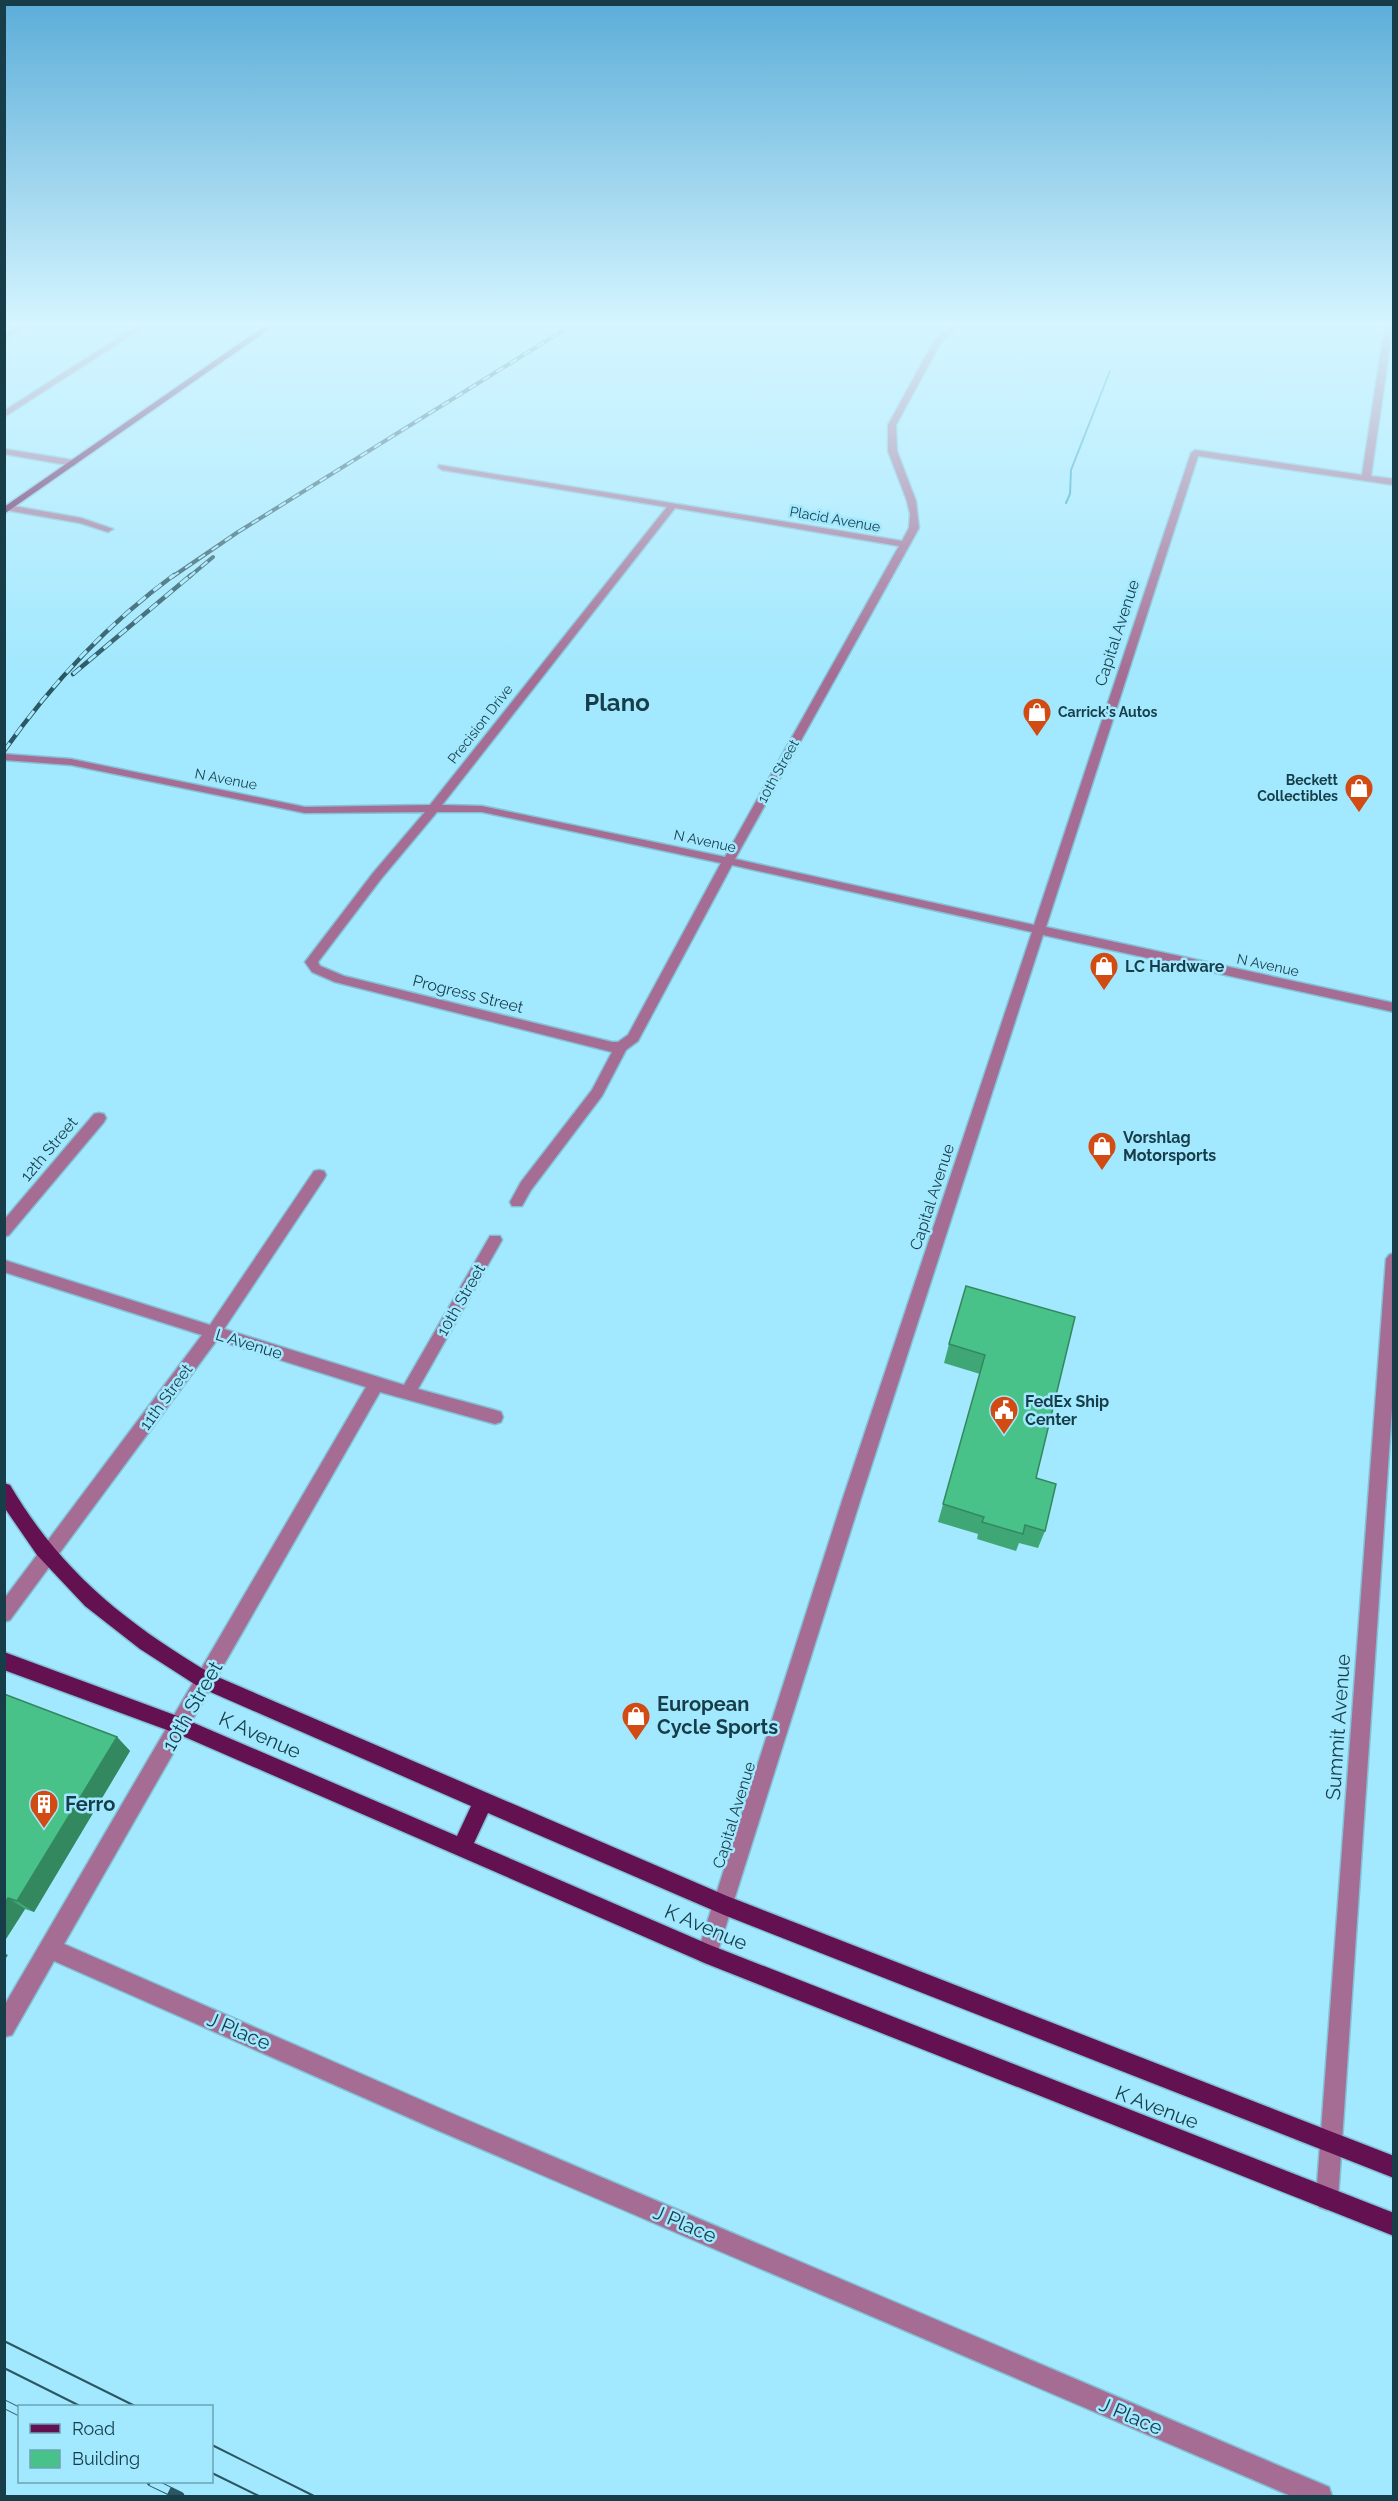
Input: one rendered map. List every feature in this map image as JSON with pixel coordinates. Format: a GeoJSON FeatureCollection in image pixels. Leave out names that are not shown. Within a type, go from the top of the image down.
{"type":"FeatureCollection","features":[{"type":"Feature","properties":{"kind":"main road"},"geometry":{"type":"LineString","coordinates":[[6,509],[104,442]]}},
{"type":"Feature","properties":{"kind":"main road","name":"K Avenue"},"geometry":{"type":"LineString","coordinates":[[4,1490],[28,1531],[103,1612],[143,1643],[206,1681],[724,1905],[1394,2167]]}},
{"type":"Feature","properties":{"kind":"main road","name":"K Avenue"},"geometry":{"type":"LineString","coordinates":[[4,1660],[180,1726],[708,1954],[970,2060],[1394,2225]]}},
{"type":"Feature","properties":{"kind":"main road"},"geometry":{"type":"LineString","coordinates":[[461,1848],[484,1802]]}},
{"type":"Feature","properties":{"kind":"street","name":"10th Street"},"geometry":{"type":"LineString","coordinates":[[517,1202],[526,1186],[597,1093],[621,1047],[633,1038],[728,861],[914,528],[916,512],[890,442]]}},
{"type":"Feature","properties":{"kind":"street"},"geometry":{"type":"LineString","coordinates":[[1371,442],[1366,478],[1394,482]]}},
{"type":"Feature","properties":{"kind":"street"},"geometry":{"type":"LineString","coordinates":[[4,451],[73,463]]}},
{"type":"Feature","properties":{"kind":"street","name":"Capital Avenue"},"geometry":{"type":"LineString","coordinates":[[708,1954],[849,1508],[1195,453],[1366,478]]}},
{"type":"Feature","properties":{"kind":"street","name":"Placid Avenue"},"geometry":{"type":"LineString","coordinates":[[442,467],[904,544]]}},
{"type":"Feature","properties":{"kind":"street","name":"Precision Drive"},"geometry":{"type":"LineString","coordinates":[[311,962],[375,878],[434,808],[673,505]]}},
{"type":"Feature","properties":{"kind":"street"},"geometry":{"type":"LineString","coordinates":[[6,509],[81,521],[108,529]]}},
{"type":"Feature","properties":{"kind":"street","name":"N Avenue"},"geometry":{"type":"LineString","coordinates":[[4,757],[71,762],[305,810],[342,812],[434,808],[482,809],[1394,1008]]}},
{"type":"Feature","properties":{"kind":"street","name":"Progress Street"},"geometry":{"type":"LineString","coordinates":[[311,962],[315,969],[356,984],[621,1047]]}},
{"type":"Feature","properties":{"kind":"street","name":"12th Street"},"geometry":{"type":"LineString","coordinates":[[4,1231],[99,1118]]}},
{"type":"Feature","properties":{"kind":"street","name":"11th Street"},"geometry":{"type":"LineString","coordinates":[[4,1614],[213,1333],[319,1175]]}},
{"type":"Feature","properties":{"kind":"street","name":"10th Street"},"geometry":{"type":"LineString","coordinates":[[408,1392],[495,1240]]}},
{"type":"Feature","properties":{"kind":"street","name":"Summit Avenue"},"geometry":{"type":"LineString","coordinates":[[1327,2199],[1394,1259]]}},
{"type":"Feature","properties":{"kind":"street","name":"L Avenue"},"geometry":{"type":"LineString","coordinates":[[4,1266],[376,1384],[495,1417]]}},
{"type":"Feature","properties":{"kind":"street","name":"10th Street"},"geometry":{"type":"LineString","coordinates":[[4,2027],[376,1384]]}},
{"type":"Feature","properties":{"kind":"street","name":"J Place"},"geometry":{"type":"LineString","coordinates":[[50,1949],[445,2122],[1320,2496]]}},
{"type":"Feature","properties":{"kind":"building","name":"FedEx Ship Center"},"geometry":{"type":"Polygon","coordinates":[[[966,1286],[1075,1317],[1036,1478],[1056,1484],[1045,1531],[1025,1525],[1023,1534],[982,1522],[984,1517],[943,1504],[985,1355],[949,1344],[966,1286]]]}},
{"type":"Feature","properties":{"kind":"building","name":"Ferro"},"geometry":{"type":"Polygon","coordinates":[[[4,1694],[117,1737],[17,1901],[8,1898],[4,1904],[4,1694]]]}},
{"type":"Feature","properties":{"kind":"waterway"},"geometry":{"type":"LineString","coordinates":[[1066,503],[1070,494],[1071,470],[1082,442]]}},
{"type":"Feature","properties":{"kind":"tram line"},"geometry":{"type":"LineString","coordinates":[[4,2341],[133,2405]]}},
{"type":"Feature","properties":{"kind":"tram line"},"geometry":{"type":"LineString","coordinates":[[4,2368],[78,2405]]}},
{"type":"Feature","properties":{"kind":"tram line"},"geometry":{"type":"LineString","coordinates":[[213,2446],[314,2496]]}},
{"type":"Feature","properties":{"kind":"tram line"},"geometry":{"type":"LineString","coordinates":[[213,2473],[259,2496]]}},
{"type":"Feature","properties":{"kind":"railway"},"geometry":{"type":"LineString","coordinates":[[172,577],[238,532],[384,442]]}},
{"type":"Feature","properties":{"kind":"railway"},"geometry":{"type":"LineString","coordinates":[[189,577],[213,557]]}},
{"type":"Feature","properties":{"kind":"railway"},"geometry":{"type":"LineString","coordinates":[[4,751],[41,702],[82,656],[126,614],[174,575]]}},
{"type":"Feature","properties":{"kind":"railway"},"geometry":{"type":"LineString","coordinates":[[73,674],[191,575]]}},
{"type":"Feature","properties":{"kind":"railway"},"geometry":{"type":"LineString","coordinates":[[4,2404],[18,2411]]}},
{"type":"Feature","properties":{"kind":"railway"},"geometry":{"type":"LineString","coordinates":[[153,2483],[180,2496]]}},
{"type":"Feature","properties":{"kind":"place","name":"Carrick's Autos"},"geometry":{"type":"Point","coordinates":[1037,738]}},
{"type":"Feature","properties":{"kind":"place","name":"Beckett Collectibles"},"geometry":{"type":"Point","coordinates":[1359,814]}},
{"type":"Feature","properties":{"kind":"place","name":"LC Hardware"},"geometry":{"type":"Point","coordinates":[1104,992]}},
{"type":"Feature","properties":{"kind":"place","name":"Vorshlag Motorsports"},"geometry":{"type":"Point","coordinates":[1102,1172]}},
{"type":"Feature","properties":{"kind":"place","name":"FedEx Ship Center"},"geometry":{"type":"Point","coordinates":[1004,1436]}},
{"type":"Feature","properties":{"kind":"place","name":"European Cycle Sports"},"geometry":{"type":"Point","coordinates":[636,1742]}},
{"type":"Feature","properties":{"kind":"place","name":"Ferro"},"geometry":{"type":"Point","coordinates":[44,1830]}},
{"type":"Feature","properties":{"kind":"district","name":"Plano"},"geometry":{"type":"Point","coordinates":[617,702]}}]}
